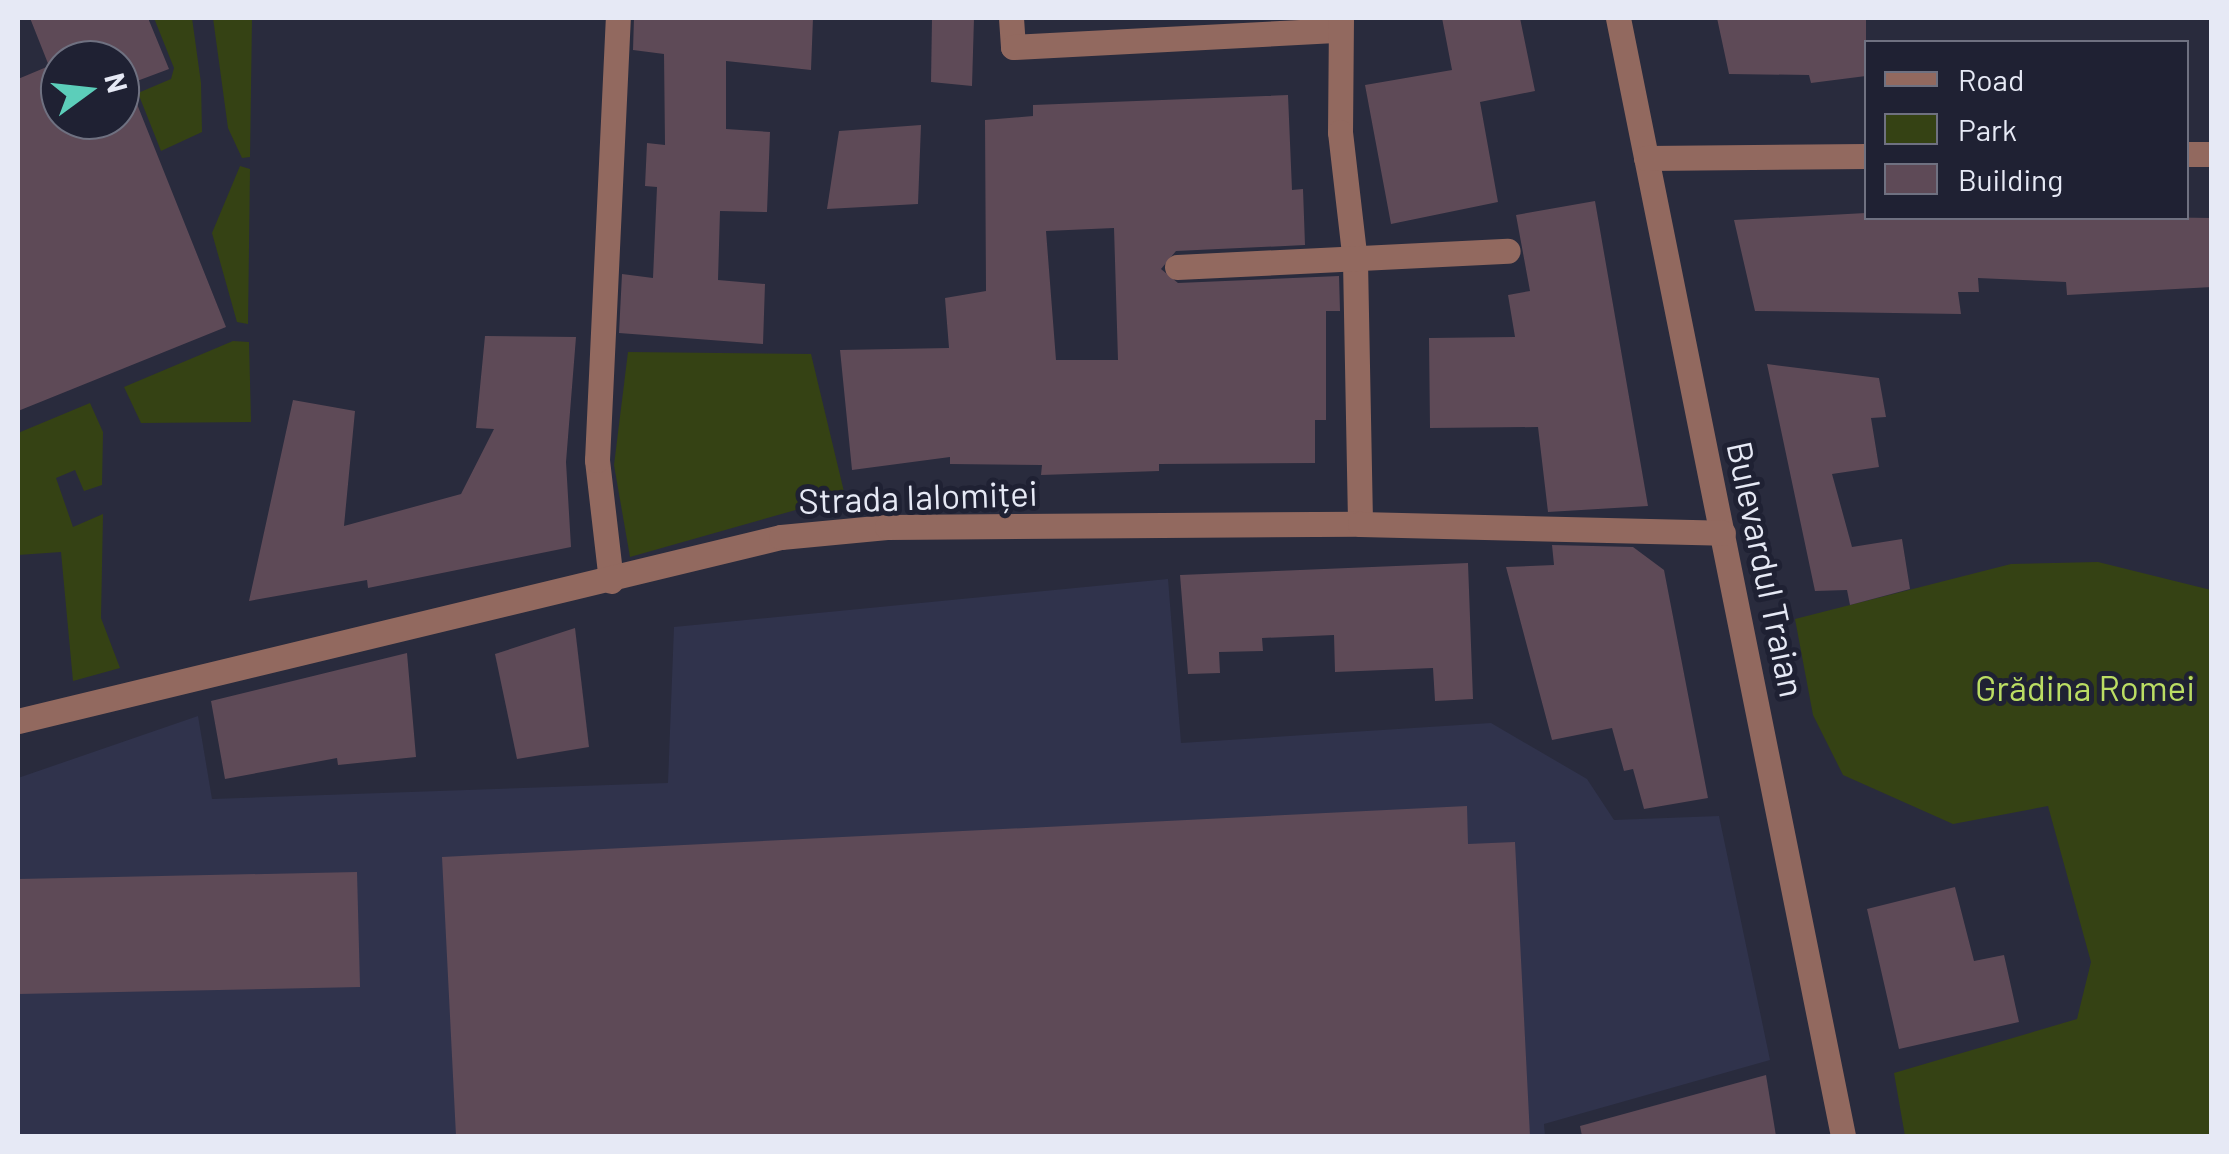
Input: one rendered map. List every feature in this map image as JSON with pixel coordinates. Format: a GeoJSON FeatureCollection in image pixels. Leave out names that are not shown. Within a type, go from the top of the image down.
{"type":"FeatureCollection","features":[{"type":"Feature","properties":{"kind":"street"},"geometry":{"type":"LineString","coordinates":[[611,581],[596,460],[618,18]]}},
{"type":"Feature","properties":{"kind":"street"},"geometry":{"type":"LineString","coordinates":[[1012,18],[1013,47],[1340,24],[1340,132],[1354,261],[1360,524]]}},
{"type":"Feature","properties":{"kind":"street","name":"Bulevardul Traian"},"geometry":{"type":"LineString","coordinates":[[1618,18],[1843,1136]]}},
{"type":"Feature","properties":{"kind":"street"},"geometry":{"type":"LineString","coordinates":[[1646,158],[1864,156]]}},
{"type":"Feature","properties":{"kind":"street"},"geometry":{"type":"LineString","coordinates":[[1177,267],[1508,251]]}},
{"type":"Feature","properties":{"kind":"street","name":"Strada Ialomiței"},"geometry":{"type":"LineString","coordinates":[[18,721],[781,537],[887,527],[1360,524],[1723,533]]}},
{"type":"Feature","properties":{"kind":"shaded area"},"geometry":{"type":"Polygon","coordinates":[[[1168,579],[1181,743],[1491,723],[1587,779],[1614,820],[1719,816],[1770,1060],[1544,1124],[1545,1136],[18,1136],[18,778],[198,716],[212,799],[668,783],[674,627],[1168,579]]]}},
{"type":"Feature","properties":{"kind":"green space"},"geometry":{"type":"Polygon","coordinates":[[[154,18],[192,18],[201,83],[202,132],[161,151],[140,92],[171,79],[174,68],[154,18]]]}},
{"type":"Feature","properties":{"kind":"green space"},"geometry":{"type":"Polygon","coordinates":[[[213,18],[252,18],[250,157],[242,158],[228,128],[213,18]]]}},
{"type":"Feature","properties":{"kind":"green space"},"geometry":{"type":"Polygon","coordinates":[[[240,166],[250,169],[248,324],[237,322],[212,233],[240,166]]]}},
{"type":"Feature","properties":{"kind":"green space"},"geometry":{"type":"Polygon","coordinates":[[[233,341],[249,342],[251,422],[141,423],[124,387],[233,341]]]}},
{"type":"Feature","properties":{"kind":"green space"},"geometry":{"type":"Polygon","coordinates":[[[628,352],[811,354],[845,496],[630,557],[614,465],[628,352]]]}},
{"type":"Feature","properties":{"kind":"green space"},"geometry":{"type":"Polygon","coordinates":[[[90,403],[103,432],[102,485],[84,491],[75,470],[56,478],[73,527],[103,514],[101,618],[120,668],[73,681],[61,552],[18,555],[18,433],[90,403]]]}},
{"type":"Feature","properties":{"kind":"green space","name":"Grădina Romei"},"geometry":{"type":"Polygon","coordinates":[[[2098,562],[2211,590],[2211,1136],[1905,1136],[1894,1073],[2077,1019],[2091,962],[2048,806],[1953,824],[1843,775],[1813,715],[1795,619],[2011,564],[2098,562]]]}},
{"type":"Feature","properties":{"kind":"building"},"geometry":{"type":"Polygon","coordinates":[[[30,18],[148,18],[169,69],[140,80],[140,40],[40,40],[40,43],[30,18]]]}},
{"type":"Feature","properties":{"kind":"building"},"geometry":{"type":"Polygon","coordinates":[[[634,18],[813,18],[811,70],[726,61],[726,129],[770,132],[767,212],[720,211],[718,280],[765,284],[763,344],[619,333],[622,274],[653,278],[657,187],[645,186],[647,143],[665,145],[664,54],[633,50],[634,18]]]}},
{"type":"Feature","properties":{"kind":"building"},"geometry":{"type":"Polygon","coordinates":[[[932,18],[974,18],[972,86],[931,82],[932,18]]]}},
{"type":"Feature","properties":{"kind":"building"},"geometry":{"type":"Polygon","coordinates":[[[1442,18],[1520,18],[1535,91],[1480,102],[1498,202],[1391,224],[1365,85],[1452,70],[1442,18]]]}},
{"type":"Feature","properties":{"kind":"building"},"geometry":{"type":"Polygon","coordinates":[[[1717,18],[1866,18],[1864,76],[1811,83],[1809,75],[1729,74],[1717,18]]]}},
{"type":"Feature","properties":{"kind":"building"},"geometry":{"type":"Polygon","coordinates":[[[40,70],[40,140],[140,140],[140,112],[226,327],[18,411],[18,79],[40,70]]]}},
{"type":"Feature","properties":{"kind":"building"},"geometry":{"type":"Polygon","coordinates":[[[1288,95],[1292,190],[1303,189],[1305,245],[1176,251],[1161,269],[1178,283],[1339,276],[1340,311],[1326,311],[1326,420],[1315,420],[1315,463],[1159,464],[1159,471],[1041,475],[1042,465],[950,464],[950,457],[852,470],[840,350],[949,348],[945,298],[986,291],[985,120],[1033,116],[1033,105],[1288,95]],[[1114,228],[1046,231],[1056,360],[1118,360],[1114,228]]]}},
{"type":"Feature","properties":{"kind":"building"},"geometry":{"type":"Polygon","coordinates":[[[921,125],[918,204],[827,209],[839,131],[921,125]]]}},
{"type":"Feature","properties":{"kind":"building"},"geometry":{"type":"Polygon","coordinates":[[[1595,201],[1648,506],[1548,512],[1538,427],[1430,428],[1429,338],[1515,337],[1508,295],[1530,291],[1516,215],[1595,201]]]}},
{"type":"Feature","properties":{"kind":"building"},"geometry":{"type":"Polygon","coordinates":[[[1864,213],[1864,220],[2212,218],[2212,287],[2067,295],[2066,282],[1978,278],[1979,292],[1958,292],[1961,314],[1755,311],[1734,220],[1864,213]]]}},
{"type":"Feature","properties":{"kind":"building"},"geometry":{"type":"Polygon","coordinates":[[[485,336],[576,337],[566,462],[571,547],[368,588],[367,580],[249,601],[293,400],[355,411],[344,526],[461,494],[494,429],[476,428],[485,336]]]}},
{"type":"Feature","properties":{"kind":"building"},"geometry":{"type":"Polygon","coordinates":[[[1767,364],[1879,378],[1886,417],[1871,418],[1879,467],[1832,474],[1852,547],[1902,539],[1910,589],[1850,605],[1847,590],[1815,591],[1767,364]]]}},
{"type":"Feature","properties":{"kind":"building"},"geometry":{"type":"Polygon","coordinates":[[[1552,545],[1633,547],[1664,570],[1708,798],[1644,809],[1633,769],[1624,771],[1612,728],[1552,740],[1506,567],[1554,565],[1552,545]]]}},
{"type":"Feature","properties":{"kind":"building"},"geometry":{"type":"Polygon","coordinates":[[[1468,563],[1473,699],[1435,701],[1433,668],[1335,672],[1334,635],[1262,638],[1263,651],[1219,652],[1220,673],[1188,674],[1180,575],[1468,563]]]}},
{"type":"Feature","properties":{"kind":"building"},"geometry":{"type":"Polygon","coordinates":[[[575,628],[589,747],[517,759],[495,654],[575,628]]]}},
{"type":"Feature","properties":{"kind":"building"},"geometry":{"type":"Polygon","coordinates":[[[407,653],[416,757],[338,765],[337,758],[225,779],[211,701],[407,653]]]}},
{"type":"Feature","properties":{"kind":"building"},"geometry":{"type":"Polygon","coordinates":[[[1467,806],[1468,844],[1515,842],[1530,1136],[456,1136],[442,857],[1467,806]]]}},
{"type":"Feature","properties":{"kind":"building"},"geometry":{"type":"Polygon","coordinates":[[[357,872],[360,987],[18,994],[18,879],[357,872]]]}},
{"type":"Feature","properties":{"kind":"building"},"geometry":{"type":"Polygon","coordinates":[[[1955,887],[1974,961],[2004,955],[2019,1022],[1899,1049],[1867,909],[1955,887]]]}},
{"type":"Feature","properties":{"kind":"building"},"geometry":{"type":"Polygon","coordinates":[[[1766,1075],[1776,1136],[1582,1136],[1580,1126],[1766,1075]]]}}]}
